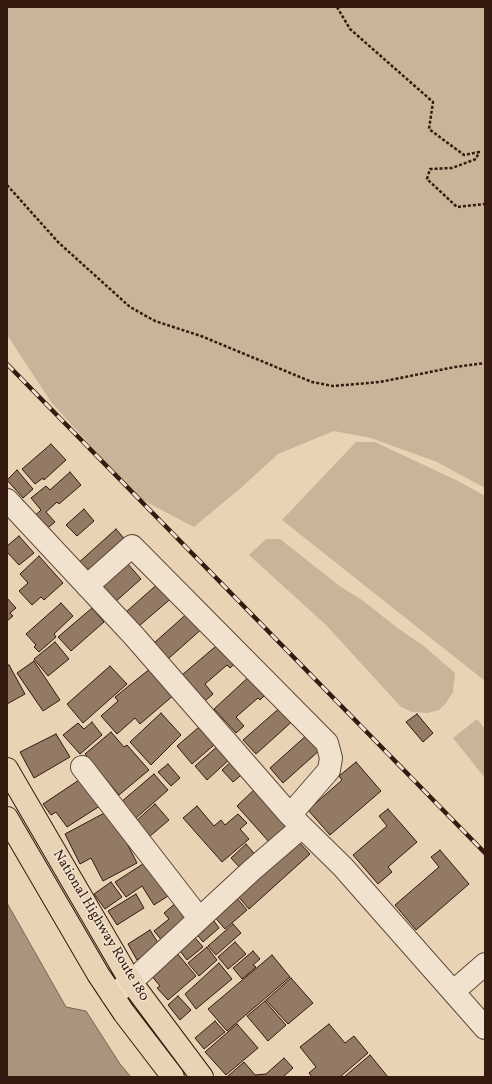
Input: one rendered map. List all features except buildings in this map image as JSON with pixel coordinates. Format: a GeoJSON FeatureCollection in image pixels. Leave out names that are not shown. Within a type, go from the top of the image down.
{"type":"FeatureCollection","features":[{"type":"Feature","properties":{"kind":"highway","name":"National Highway Route 180"},"geometry":{"type":"LineString","coordinates":[[7,769],[131,982],[202,1077]]}},
{"type":"Feature","properties":{"kind":"highway","name":"National Highway Route 180"},"geometry":{"type":"LineString","coordinates":[[7,818],[112,995],[172,1077]]}},
{"type":"Feature","properties":{"kind":"street"},"geometry":{"type":"LineString","coordinates":[[7,500],[139,641],[296,821],[344,867],[485,1028]]}},
{"type":"Feature","properties":{"kind":"street"},"geometry":{"type":"LineString","coordinates":[[87,586],[132,546],[327,743],[331,758],[329,770],[296,821],[199,918],[131,982],[112,995]]}},
{"type":"Feature","properties":{"kind":"street"},"geometry":{"type":"LineString","coordinates":[[82,767],[199,918]]}},
{"type":"Feature","properties":{"kind":"street"},"geometry":{"type":"LineString","coordinates":[[454,991],[485,964]]}},
{"type":"Feature","properties":{"kind":"path"},"geometry":{"type":"LineString","coordinates":[[337,7],[350,29],[433,102],[428,129],[464,155],[479,152],[476,159],[452,168],[430,169],[427,179],[457,207],[485,204]]}},
{"type":"Feature","properties":{"kind":"path"},"geometry":{"type":"LineString","coordinates":[[7,184],[58,242],[130,307],[155,320],[201,336],[312,382],[333,386],[373,383],[455,367],[485,363]]}},
{"type":"Feature","properties":{"kind":"shaded area"},"geometry":{"type":"Polygon","coordinates":[[[7,7],[485,7],[485,488],[437,462],[371,438],[334,431],[278,454],[194,527],[137,497],[51,402],[7,335],[7,7]]]}},
{"type":"Feature","properties":{"kind":"shaded area"},"geometry":{"type":"Polygon","coordinates":[[[356,442],[375,442],[458,481],[485,496],[485,681],[282,520],[356,442]]]}},
{"type":"Feature","properties":{"kind":"shaded area"},"geometry":{"type":"Polygon","coordinates":[[[266,539],[280,539],[341,587],[362,600],[425,647],[455,673],[453,692],[446,703],[439,710],[428,713],[412,712],[401,707],[326,625],[249,555],[266,539]]]}},
{"type":"Feature","properties":{"kind":"shaded area"},"geometry":{"type":"Polygon","coordinates":[[[477,719],[485,729],[485,778],[453,738],[477,719]]]}},
{"type":"Feature","properties":{"kind":"shaded area"},"geometry":{"type":"Polygon","coordinates":[[[7,903],[66,1007],[86,1011],[120,1064],[131,1077],[7,1077],[7,903]]]}},
{"type":"Feature","properties":{"kind":"railway"},"geometry":{"type":"LineString","coordinates":[[7,364],[485,853]]}}]}
